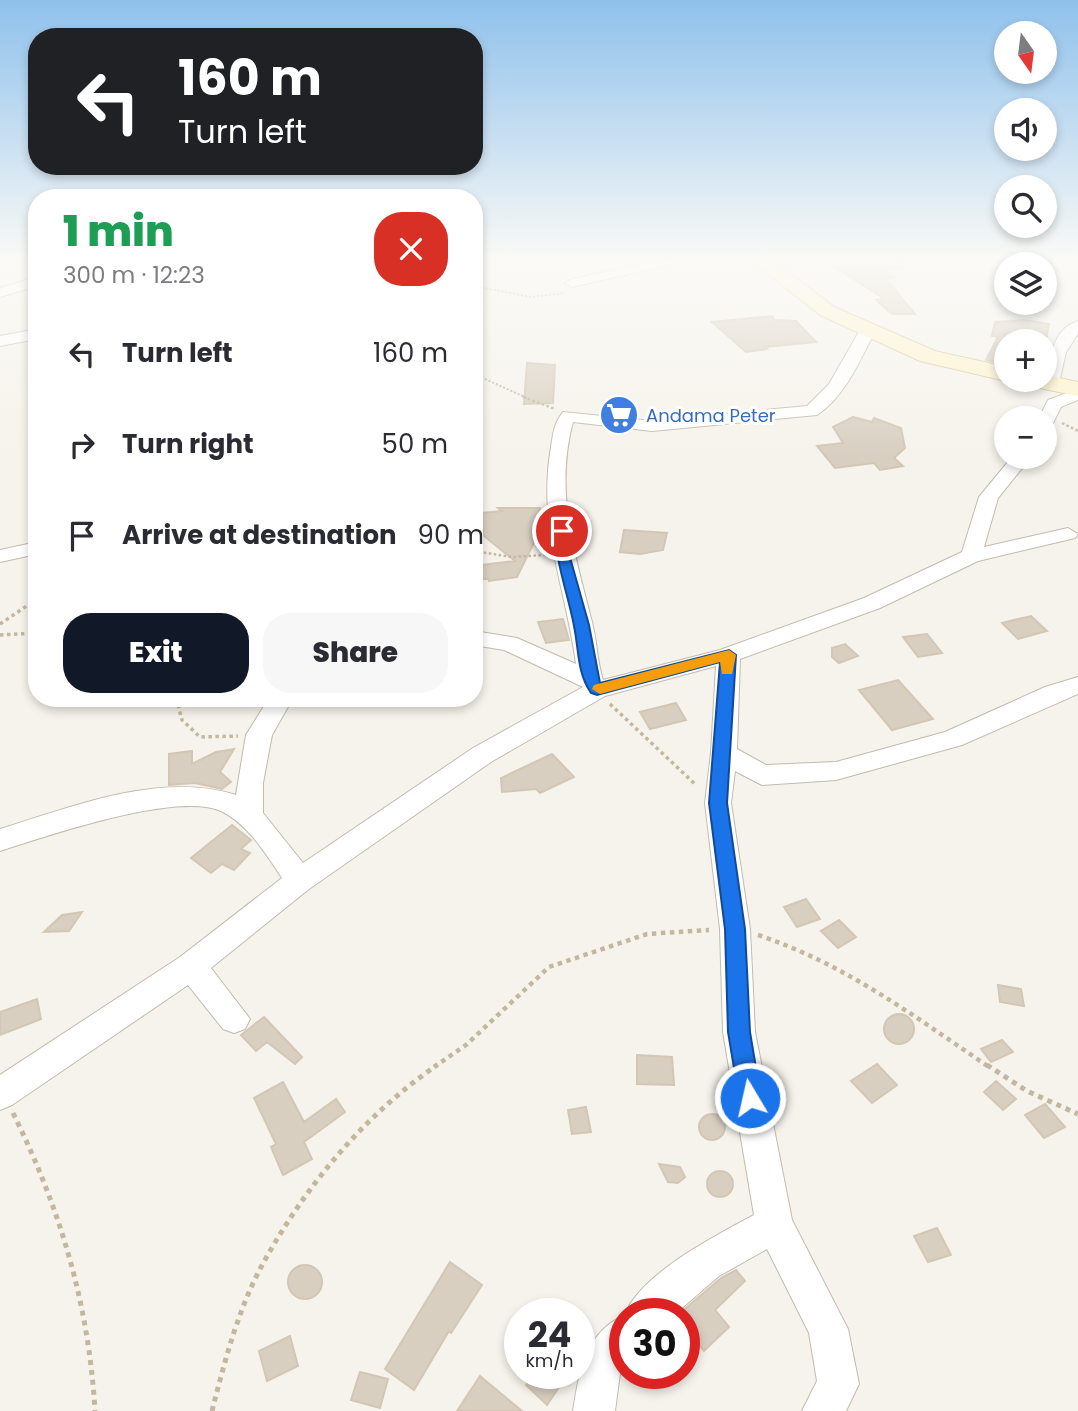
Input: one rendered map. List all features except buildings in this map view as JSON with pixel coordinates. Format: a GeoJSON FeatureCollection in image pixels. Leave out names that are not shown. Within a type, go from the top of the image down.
{"type":"FeatureCollection","features":[{"type":"Feature","properties":{"kind":"street"},"geometry":{"type":"LineString","coordinates":[[854,324],[928,356],[994,371]]}},
{"type":"Feature","properties":{"kind":"street"},"geometry":{"type":"LineString","coordinates":[[1057,348],[1062,338],[1078,326]]}},
{"type":"Feature","properties":{"kind":"street"},"geometry":{"type":"LineString","coordinates":[[593,685],[582,625],[562,554],[556,508],[560,429],[569,416],[652,426],[811,411],[817,408],[839,381],[868,330]]}},
{"type":"Feature","properties":{"kind":"street"},"geometry":{"type":"LineString","coordinates":[[0,341],[28,336]]}},
{"type":"Feature","properties":{"kind":"street"},"geometry":{"type":"LineString","coordinates":[[1057,385],[1078,391]]}},
{"type":"Feature","properties":{"kind":"street"},"geometry":{"type":"LineString","coordinates":[[1053,406],[1078,391]]}},
{"type":"Feature","properties":{"kind":"street"},"geometry":{"type":"LineString","coordinates":[[971,556],[989,497],[1011,469]]}},
{"type":"Feature","properties":{"kind":"street"},"geometry":{"type":"LineString","coordinates":[[1,1093],[191,966],[299,881],[482,755],[593,685],[729,655],[872,603],[971,556],[1068,534]]}},
{"type":"Feature","properties":{"kind":"street"},"geometry":{"type":"LineString","coordinates":[[0,556],[28,550]]}},
{"type":"Feature","properties":{"kind":"street"},"geometry":{"type":"LineString","coordinates":[[483,639],[509,643],[593,685]]}},
{"type":"Feature","properties":{"kind":"street"},"geometry":{"type":"LineString","coordinates":[[729,655],[724,753],[718,803],[735,929],[739,1032],[774,1224],[828,1329],[838,1384],[823,1411]]}},
{"type":"Feature","properties":{"kind":"street"},"geometry":{"type":"LineString","coordinates":[[724,753],[762,775],[836,771],[953,739],[1054,693],[1078,685]]}},
{"type":"Feature","properties":{"kind":"street"},"geometry":{"type":"LineString","coordinates":[[248,817],[250,783],[258,735],[275,707]]}},
{"type":"Feature","properties":{"kind":"street"},"geometry":{"type":"LineString","coordinates":[[0,840],[82,816],[161,800],[195,797],[226,801],[267,833],[299,881]]}},
{"type":"Feature","properties":{"kind":"street"},"geometry":{"type":"LineString","coordinates":[[191,966],[234,1019]]}},
{"type":"Feature","properties":{"kind":"street"},"geometry":{"type":"LineString","coordinates":[[663,1298],[705,1262],[774,1224]]}},
{"type":"Feature","properties":{"kind":"street"},"geometry":{"type":"LineString","coordinates":[[594,1411],[601,1365],[609,1355]]}},
{"type":"Feature","properties":{"kind":"path"},"geometry":{"type":"LineString","coordinates":[[483,379],[569,416]]}},
{"type":"Feature","properties":{"kind":"path"},"geometry":{"type":"LineString","coordinates":[[483,552],[512,557],[562,554]]}},
{"type":"Feature","properties":{"kind":"path"},"geometry":{"type":"LineString","coordinates":[[0,624],[28,605]]}},
{"type":"Feature","properties":{"kind":"path"},"geometry":{"type":"LineString","coordinates":[[0,635],[28,633]]}},
{"type":"Feature","properties":{"kind":"path"},"geometry":{"type":"LineString","coordinates":[[593,685],[681,772],[718,803]]}},
{"type":"Feature","properties":{"kind":"path"},"geometry":{"type":"LineString","coordinates":[[178,707],[181,720],[200,737],[258,735]]}},
{"type":"Feature","properties":{"kind":"path"},"geometry":{"type":"LineString","coordinates":[[212,1411],[227,1352],[259,1271],[289,1222],[349,1139],[397,1093],[467,1045],[549,967],[648,934],[735,929],[801,947],[864,979],[1023,1089],[1078,1114]]}},
{"type":"Feature","properties":{"kind":"path"},"geometry":{"type":"LineString","coordinates":[[1,1093],[43,1174],[86,1312],[94,1367],[96,1411]]}},
{"type":"Feature","properties":{"kind":"slow traffic"},"geometry":{"type":"LineString","coordinates":[[600,689],[729,655],[727,671]]}},
{"type":"Feature","properties":{"kind":"place","name":"Andama Peter"},"geometry":{"type":"Point","coordinates":[619,415]}},
{"type":"Feature","properties":{"kind":"route"},"geometry":{"type":"LineString","coordinates":[[562,531],[562,554],[582,625],[590,680],[597,690],[729,655],[725,688],[724,753],[718,803],[735,929],[739,1032],[750,1098]]}}]}
